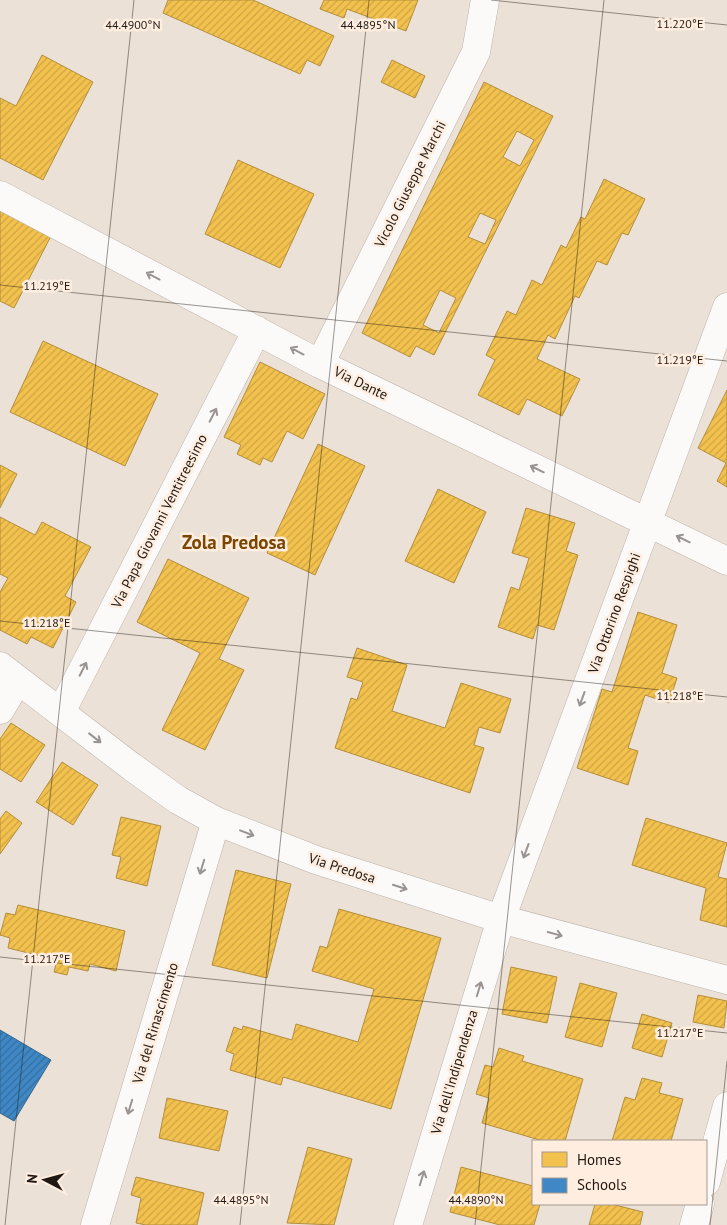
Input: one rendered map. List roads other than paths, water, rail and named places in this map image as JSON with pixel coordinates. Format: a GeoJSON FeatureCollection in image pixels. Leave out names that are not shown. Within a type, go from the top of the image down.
{"type":"FeatureCollection","features":[{"type":"Feature","properties":{"kind":"street","name":"Vicolo Giuseppe Marchi"},"geometry":{"type":"LineString","coordinates":[[320,364],[476,52],[485,0]]}},
{"type":"Feature","properties":{"kind":"street","name":"Via Dante"},"geometry":{"type":"LineString","coordinates":[[0,195],[320,364],[727,561]]}},
{"type":"Feature","properties":{"kind":"street","name":"Via Ottorino Respighi"},"geometry":{"type":"LineString","coordinates":[[500,919],[727,308]]}},
{"type":"Feature","properties":{"kind":"street","name":"Via Papa Giovanni Ventitreesimo"},"geometry":{"type":"LineString","coordinates":[[61,712],[257,330]]}},
{"type":"Feature","properties":{"kind":"street","name":"Via Predosa"},"geometry":{"type":"LineString","coordinates":[[9,673],[178,800],[216,821],[316,860],[500,919],[727,980]]}},
{"type":"Feature","properties":{"kind":"street"},"geometry":{"type":"LineString","coordinates":[[0,710],[9,673]]}},
{"type":"Feature","properties":{"kind":"street","name":"Via del Rinascimento"},"geometry":{"type":"LineString","coordinates":[[95,1225],[216,821]]}},
{"type":"Feature","properties":{"kind":"street","name":"Via dell'Indipendenza"},"geometry":{"type":"LineString","coordinates":[[408,1225],[500,919]]}},
{"type":"Feature","properties":{"kind":"street"},"geometry":{"type":"LineString","coordinates":[[707,1178],[727,1106]]}},
{"type":"Feature","properties":{"kind":"street"},"geometry":{"type":"LineString","coordinates":[[694,1225],[700,1205]]}},
{"type":"Feature","properties":{"kind":"district","name":"Zola Predosa"},"geometry":{"type":"Point","coordinates":[234,542]}}]}
